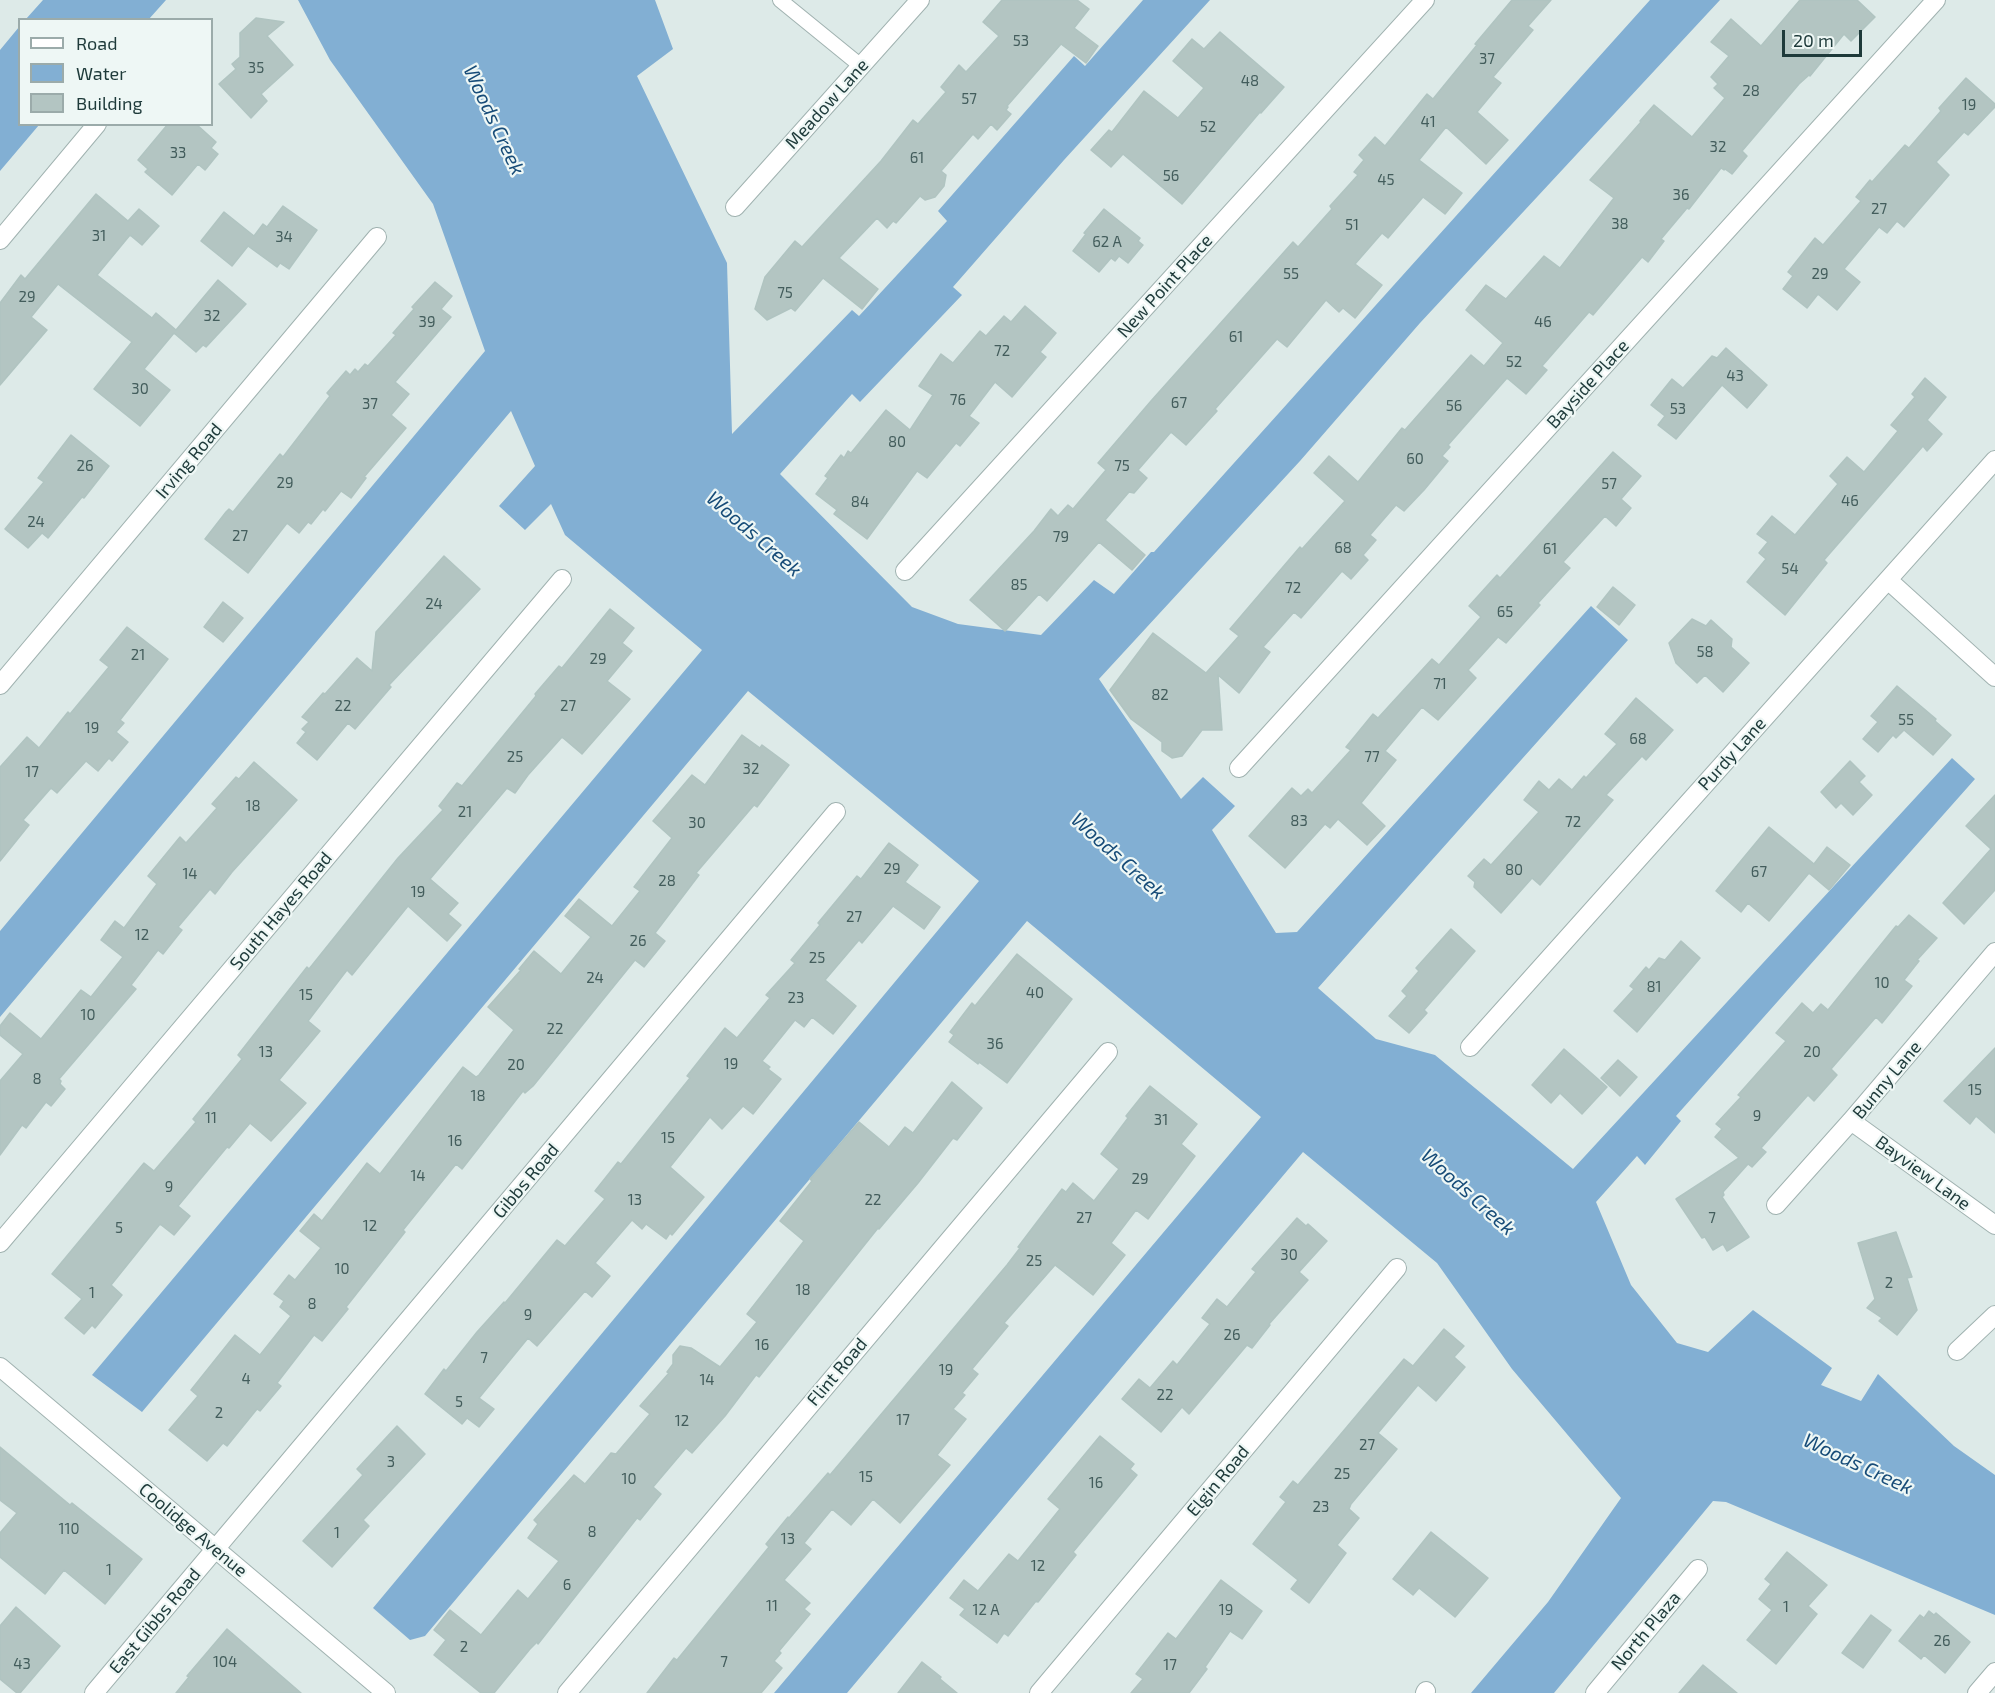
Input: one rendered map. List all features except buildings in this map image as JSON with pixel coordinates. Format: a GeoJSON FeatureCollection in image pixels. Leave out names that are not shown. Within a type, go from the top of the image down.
{"type":"FeatureCollection","features":[{"type":"Feature","properties":{"kind":"street","name":"Meadow Lane"},"geometry":{"type":"LineString","coordinates":[[735,207],[920,0]]}},
{"type":"Feature","properties":{"kind":"street","name":"New Point Place"},"geometry":{"type":"LineString","coordinates":[[905,571],[1425,0]]}},
{"type":"Feature","properties":{"kind":"street","name":"Bayside Place"},"geometry":{"type":"LineString","coordinates":[[1239,768],[1936,0]]}},
{"type":"Feature","properties":{"kind":"street"},"geometry":{"type":"LineString","coordinates":[[0,240],[96,126]]}},
{"type":"Feature","properties":{"kind":"street","name":"Irving Road"},"geometry":{"type":"LineString","coordinates":[[0,686],[378,237]]}},
{"type":"Feature","properties":{"kind":"street","name":"Purdy Lane"},"geometry":{"type":"LineString","coordinates":[[1470,1047],[1995,460]]}},
{"type":"Feature","properties":{"kind":"street","name":"South Hayes Road"},"geometry":{"type":"LineString","coordinates":[[0,1243],[562,579]]}},
{"type":"Feature","properties":{"kind":"street"},"geometry":{"type":"LineString","coordinates":[[1888,580],[1995,677]]}},
{"type":"Feature","properties":{"kind":"street","name":"Gibbs Road"},"geometry":{"type":"LineString","coordinates":[[216,1549],[836,812]]}},
{"type":"Feature","properties":{"kind":"street","name":"Bunny Lane"},"geometry":{"type":"LineString","coordinates":[[1776,1205],[1995,952]]}},
{"type":"Feature","properties":{"kind":"street","name":"Flint Road"},"geometry":{"type":"LineString","coordinates":[[567,1693],[1108,1052]]}},
{"type":"Feature","properties":{"kind":"street","name":"Bayview Lane"},"geometry":{"type":"LineString","coordinates":[[1851,1121],[1995,1226]]}},
{"type":"Feature","properties":{"kind":"street","name":"Elgin Road"},"geometry":{"type":"LineString","coordinates":[[1039,1693],[1397,1268]]}},
{"type":"Feature","properties":{"kind":"street"},"geometry":{"type":"LineString","coordinates":[[1957,1350],[1995,1315]]}},
{"type":"Feature","properties":{"kind":"street","name":"Coolidge Avenue"},"geometry":{"type":"LineString","coordinates":[[0,1367],[386,1693]]}},
{"type":"Feature","properties":{"kind":"street","name":"East Gibbs Road"},"geometry":{"type":"LineString","coordinates":[[94,1693],[216,1549]]}},
{"type":"Feature","properties":{"kind":"street","name":"North Plaza"},"geometry":{"type":"LineString","coordinates":[[1595,1693],[1698,1569]]}},
{"type":"Feature","properties":{"kind":"street"},"geometry":{"type":"LineString","coordinates":[[1977,1693],[1995,1672]]}},
{"type":"Feature","properties":{"kind":"lane"},"geometry":{"type":"LineString","coordinates":[[780,0],[861,66]]}},
{"type":"Feature","properties":{"kind":"water"},"geometry":{"type":"Polygon","coordinates":[[[43,0],[166,0],[150,18],[27,18],[43,0]]]}},
{"type":"Feature","properties":{"kind":"water","name":"Woods Creek"},"geometry":{"type":"Polygon","coordinates":[[[298,0],[655,0],[673,49],[637,76],[727,263],[732,434],[852,310],[859,316],[947,221],[938,211],[1074,56],[1085,66],[1143,0],[1210,0],[1064,160],[953,287],[962,295],[860,402],[852,394],[780,474],[912,607],[958,624],[1041,635],[1094,580],[1114,594],[1650,0],[1720,0],[1420,323],[1300,461],[1099,679],[1181,799],[1203,777],[1235,806],[1212,830],[1276,933],[1297,932],[1591,606],[1628,640],[1318,988],[1376,1039],[1435,1055],[1573,1169],[1952,758],[1975,779],[1676,1116],[1681,1121],[1645,1165],[1637,1156],[1596,1202],[1631,1285],[1677,1343],[1708,1352],[1753,1310],[1832,1368],[1821,1385],[1861,1401],[1878,1374],[1954,1446],[1995,1475],[1995,1615],[1726,1502],[1713,1501],[1554,1693],[1471,1693],[1548,1602],[1621,1498],[1512,1369],[1437,1263],[1303,1152],[847,1693],[774,1693],[1261,1117],[1027,921],[425,1636],[410,1640],[373,1608],[979,881],[748,691],[142,1412],[92,1375],[702,650],[565,535],[551,504],[525,530],[499,506],[535,466],[511,411],[0,1017],[0,931],[485,351],[433,204],[330,60],[298,0]]]}},
{"type":"Feature","properties":{"kind":"water"},"geometry":{"type":"Polygon","coordinates":[[[18,28],[18,126],[38,126],[0,171],[0,50],[18,28]]]}}]}
